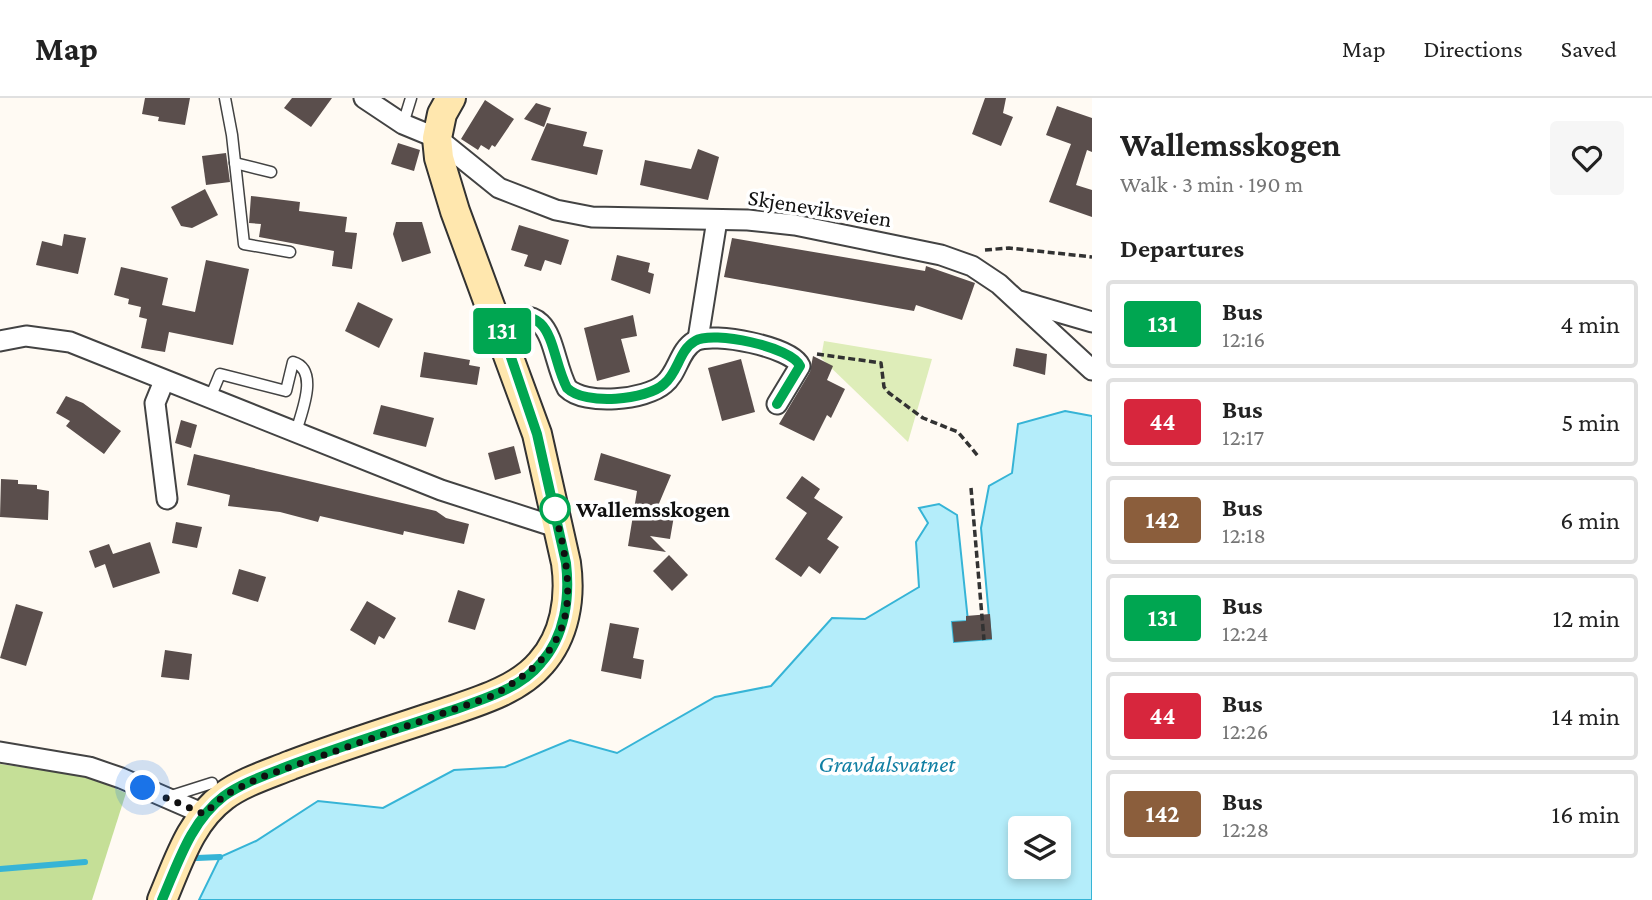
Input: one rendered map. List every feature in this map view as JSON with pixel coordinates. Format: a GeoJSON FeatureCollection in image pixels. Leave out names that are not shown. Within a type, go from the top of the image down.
{"type":"FeatureCollection","features":[{"type":"Feature","properties":{"kind":"main road"},"geometry":{"type":"LineString","coordinates":[[162,900],[190,837],[204,814],[225,795],[259,778],[492,696],[540,666],[554,647],[559,634],[569,584],[537,434],[499,322],[455,211],[439,159],[437,138],[442,114],[452,98]]}},
{"type":"Feature","properties":{"kind":"street","name":"Skjeneviksveien"},"geometry":{"type":"LineString","coordinates":[[364,98],[403,124],[437,138],[499,188],[556,210],[605,218],[717,220],[795,225],[941,255],[972,266],[1016,299],[1092,370]]}},
{"type":"Feature","properties":{"kind":"street"},"geometry":{"type":"LineString","coordinates":[[698,339],[717,220]]}},
{"type":"Feature","properties":{"kind":"street"},"geometry":{"type":"LineString","coordinates":[[1016,299],[1092,322]]}},
{"type":"Feature","properties":{"kind":"street"},"geometry":{"type":"LineString","coordinates":[[499,322],[516,316],[541,323],[549,332],[567,388],[589,398],[633,396],[657,390],[671,377],[684,352],[698,339],[717,337],[746,341],[799,362],[799,372],[777,404]]}},
{"type":"Feature","properties":{"kind":"street"},"geometry":{"type":"LineString","coordinates":[[0,341],[26,336],[51,337],[95,352],[441,490],[559,528]]}},
{"type":"Feature","properties":{"kind":"street"},"geometry":{"type":"LineString","coordinates":[[164,381],[155,403],[167,499]]}},
{"type":"Feature","properties":{"kind":"street"},"geometry":{"type":"LineString","coordinates":[[0,752],[89,767],[204,814]]}},
{"type":"Feature","properties":{"kind":"lane"},"geometry":{"type":"LineString","coordinates":[[225,98],[244,244],[290,252]]}},
{"type":"Feature","properties":{"kind":"lane"},"geometry":{"type":"LineString","coordinates":[[403,124],[411,98]]}},
{"type":"Feature","properties":{"kind":"lane"},"geometry":{"type":"LineString","coordinates":[[235,163],[271,172]]}},
{"type":"Feature","properties":{"kind":"lane"},"geometry":{"type":"LineString","coordinates":[[210,398],[220,374],[286,391],[293,362],[299,364],[307,374],[308,384],[296,432]]}},
{"type":"Feature","properties":{"kind":"lane"},"geometry":{"type":"LineString","coordinates":[[164,799],[212,783]]}},
{"type":"Feature","properties":{"kind":"path"},"geometry":{"type":"LineString","coordinates":[[1009,248],[1092,257]]}},
{"type":"Feature","properties":{"kind":"path"},"geometry":{"type":"LineString","coordinates":[[791,357],[824,354],[881,363],[884,387],[889,393],[923,418],[958,432],[978,456]]}},
{"type":"Feature","properties":{"kind":"path"},"geometry":{"type":"LineString","coordinates":[[971,488],[984,640]]}},
{"type":"Feature","properties":{"kind":"green space"},"geometry":{"type":"Polygon","coordinates":[[[824,341],[932,359],[908,442],[821,358],[824,341]]]}},
{"type":"Feature","properties":{"kind":"green space"},"geometry":{"type":"Polygon","coordinates":[[[0,764],[87,776],[126,793],[92,900],[0,900],[0,764]]]}},
{"type":"Feature","properties":{"kind":"water","name":"Gravdalsvatnet"},"geometry":{"type":"Polygon","coordinates":[[[1065,411],[1092,416],[1092,900],[199,900],[220,857],[256,841],[318,801],[383,808],[454,770],[505,767],[570,740],[617,753],[715,697],[771,686],[832,618],[865,619],[919,587],[916,542],[928,523],[919,508],[939,504],[957,515],[968,621],[952,622],[954,642],[991,639],[981,528],[989,486],[1012,473],[1018,424],[1065,411]]]}},
{"type":"Feature","properties":{"kind":"building"},"geometry":{"type":"Polygon","coordinates":[[[145,98],[190,98],[185,125],[158,121],[159,117],[142,114],[145,98]]]}},
{"type":"Feature","properties":{"kind":"building"},"geometry":{"type":"Polygon","coordinates":[[[292,98],[332,98],[311,127],[284,108],[292,98]]]}},
{"type":"Feature","properties":{"kind":"building"},"geometry":{"type":"Polygon","coordinates":[[[985,98],[1006,98],[1003,113],[1013,117],[1001,146],[972,134],[985,98]]]}},
{"type":"Feature","properties":{"kind":"building"},"geometry":{"type":"Polygon","coordinates":[[[485,100],[514,119],[495,147],[492,145],[489,150],[481,145],[478,150],[461,139],[485,100]]]}},
{"type":"Feature","properties":{"kind":"building"},"geometry":{"type":"Polygon","coordinates":[[[536,103],[551,108],[544,127],[524,119],[536,103]]]}},
{"type":"Feature","properties":{"kind":"building"},"geometry":{"type":"Polygon","coordinates":[[[1057,106],[1092,118],[1092,152],[1087,150],[1076,185],[1092,190],[1092,217],[1049,202],[1071,144],[1046,135],[1057,106]]]}},
{"type":"Feature","properties":{"kind":"building"},"geometry":{"type":"Polygon","coordinates":[[[547,123],[587,132],[583,146],[603,150],[597,175],[531,160],[547,123]]]}},
{"type":"Feature","properties":{"kind":"building"},"geometry":{"type":"Polygon","coordinates":[[[398,143],[420,150],[414,171],[391,164],[398,143]]]}},
{"type":"Feature","properties":{"kind":"building"},"geometry":{"type":"Polygon","coordinates":[[[698,149],[719,157],[708,200],[640,185],[645,160],[691,169],[698,149]]]}},
{"type":"Feature","properties":{"kind":"building"},"geometry":{"type":"Polygon","coordinates":[[[226,153],[230,182],[206,185],[202,156],[226,153]]]}},
{"type":"Feature","properties":{"kind":"building"},"geometry":{"type":"Polygon","coordinates":[[[205,189],[218,215],[192,228],[181,226],[171,207],[205,189]]]}},
{"type":"Feature","properties":{"kind":"building"},"geometry":{"type":"Polygon","coordinates":[[[251,196],[300,202],[299,211],[347,217],[345,232],[357,233],[352,269],[332,266],[334,251],[259,237],[261,224],[249,223],[251,196]]]}},
{"type":"Feature","properties":{"kind":"building"},"geometry":{"type":"Polygon","coordinates":[[[396,222],[422,222],[431,253],[402,262],[393,234],[396,222]]]}},
{"type":"Feature","properties":{"kind":"building"},"geometry":{"type":"Polygon","coordinates":[[[519,225],[569,240],[561,265],[545,260],[541,271],[524,266],[528,255],[511,250],[519,225]]]}},
{"type":"Feature","properties":{"kind":"building"},"geometry":{"type":"Polygon","coordinates":[[[64,234],[86,238],[78,274],[36,265],[42,241],[62,246],[64,234]]]}},
{"type":"Feature","properties":{"kind":"building"},"geometry":{"type":"Polygon","coordinates":[[[732,238],[925,271],[926,266],[975,283],[962,320],[916,305],[914,311],[724,277],[732,238]]]}},
{"type":"Feature","properties":{"kind":"building"},"geometry":{"type":"Polygon","coordinates":[[[617,255],[650,263],[648,272],[654,274],[650,294],[611,280],[617,255]]]}},
{"type":"Feature","properties":{"kind":"building"},"geometry":{"type":"Polygon","coordinates":[[[206,260],[249,269],[233,345],[169,332],[165,352],[141,348],[147,319],[139,317],[141,307],[128,304],[129,299],[114,295],[121,267],[168,278],[162,305],[195,312],[206,260]]]}},
{"type":"Feature","properties":{"kind":"building"},"geometry":{"type":"Polygon","coordinates":[[[358,302],[393,319],[379,348],[345,331],[358,302]]]}},
{"type":"Feature","properties":{"kind":"building"},"geometry":{"type":"Polygon","coordinates":[[[633,315],[637,336],[621,339],[630,372],[597,381],[584,328],[633,315]]]}},
{"type":"Feature","properties":{"kind":"building"},"geometry":{"type":"Polygon","coordinates":[[[1016,348],[1047,354],[1045,375],[1013,366],[1016,348]]]}},
{"type":"Feature","properties":{"kind":"building"},"geometry":{"type":"Polygon","coordinates":[[[424,352],[470,360],[469,365],[480,367],[477,385],[420,377],[424,352]]]}},
{"type":"Feature","properties":{"kind":"building"},"geometry":{"type":"Polygon","coordinates":[[[813,356],[833,366],[827,380],[845,389],[831,418],[827,415],[814,441],[779,424],[810,372],[813,356]]]}},
{"type":"Feature","properties":{"kind":"building"},"geometry":{"type":"Polygon","coordinates":[[[741,359],[755,412],[722,421],[708,368],[741,359]]]}},
{"type":"Feature","properties":{"kind":"building"},"geometry":{"type":"Polygon","coordinates":[[[66,396],[83,403],[121,431],[104,454],[66,426],[70,421],[56,413],[66,396]]]}},
{"type":"Feature","properties":{"kind":"building"},"geometry":{"type":"Polygon","coordinates":[[[381,405],[434,418],[426,447],[373,434],[381,405]]]}},
{"type":"Feature","properties":{"kind":"building"},"geometry":{"type":"Polygon","coordinates":[[[181,420],[197,425],[191,448],[175,443],[181,420]]]}},
{"type":"Feature","properties":{"kind":"building"},"geometry":{"type":"Polygon","coordinates":[[[514,446],[521,473],[495,480],[488,453],[514,446]]]}},
{"type":"Feature","properties":{"kind":"building"},"geometry":{"type":"Polygon","coordinates":[[[601,453],[671,475],[655,513],[674,516],[670,539],[650,536],[666,552],[628,546],[637,491],[594,480],[601,453]]]}},
{"type":"Feature","properties":{"kind":"building"},"geometry":{"type":"Polygon","coordinates":[[[194,454],[436,511],[446,518],[469,524],[464,544],[404,531],[403,535],[320,516],[318,522],[280,512],[228,506],[230,495],[187,485],[194,454]]]}},
{"type":"Feature","properties":{"kind":"building"},"geometry":{"type":"Polygon","coordinates":[[[802,476],[820,489],[814,498],[843,517],[827,539],[839,547],[820,574],[809,566],[801,577],[775,559],[807,513],[786,498],[802,476]]]}},
{"type":"Feature","properties":{"kind":"building"},"geometry":{"type":"Polygon","coordinates":[[[1,479],[18,480],[18,484],[37,485],[37,489],[49,491],[48,520],[0,517],[1,479]]]}},
{"type":"Feature","properties":{"kind":"building"},"geometry":{"type":"Polygon","coordinates":[[[176,522],[202,527],[197,548],[172,543],[176,522]]]}},
{"type":"Feature","properties":{"kind":"building"},"geometry":{"type":"Polygon","coordinates":[[[150,542],[160,573],[113,588],[105,564],[95,568],[89,551],[109,544],[113,554],[150,542]]]}},
{"type":"Feature","properties":{"kind":"building"},"geometry":{"type":"Polygon","coordinates":[[[669,555],[688,575],[672,591],[653,571],[669,555]]]}},
{"type":"Feature","properties":{"kind":"building"},"geometry":{"type":"Polygon","coordinates":[[[239,569],[266,577],[258,602],[232,594],[239,569]]]}},
{"type":"Feature","properties":{"kind":"building"},"geometry":{"type":"Polygon","coordinates":[[[458,590],[485,599],[475,630],[448,622],[458,590]]]}},
{"type":"Feature","properties":{"kind":"building"},"geometry":{"type":"Polygon","coordinates":[[[367,601],[396,618],[384,639],[379,636],[375,645],[350,630],[367,601]]]}},
{"type":"Feature","properties":{"kind":"building"},"geometry":{"type":"Polygon","coordinates":[[[16,604],[43,612],[26,666],[0,658],[16,604]]]}},
{"type":"Feature","properties":{"kind":"building"},"geometry":{"type":"Polygon","coordinates":[[[990,614],[992,639],[954,642],[952,622],[966,621],[966,616],[990,614]]]}},
{"type":"Feature","properties":{"kind":"building"},"geometry":{"type":"Polygon","coordinates":[[[610,623],[639,628],[633,658],[644,660],[641,679],[601,671],[610,623]]]}},
{"type":"Feature","properties":{"kind":"building"},"geometry":{"type":"Polygon","coordinates":[[[165,650],[192,654],[189,680],[161,677],[165,650]]]}},
{"type":"Feature","properties":{"kind":"waterway"},"geometry":{"type":"LineString","coordinates":[[197,858],[220,857]]}},
{"type":"Feature","properties":{"kind":"waterway"},"geometry":{"type":"LineString","coordinates":[[0,869],[85,862]]}},
{"type":"Feature","properties":{"kind":"bus line","name":"131"},"geometry":{"type":"LineString","coordinates":[[162,900],[190,837],[204,814],[225,795],[317,755],[492,696],[540,666],[554,647],[563,621],[569,584],[566,563],[537,434],[499,322],[516,316],[529,317],[541,323],[549,332],[567,388],[580,397],[589,398],[633,396],[657,390],[671,377],[689,345],[698,339],[717,337],[746,341],[799,362],[799,372],[777,404]]}},
{"type":"Feature","properties":{"kind":"place","name":"Wallemsskogen"},"geometry":{"type":"Point","coordinates":[555,509]}},
{"type":"Feature","properties":{"kind":"route"},"geometry":{"type":"LineString","coordinates":[[143,788],[204,814],[225,795],[259,778],[317,755],[492,696],[540,666],[554,647],[563,621],[569,584],[554,507],[555,509]]}}]}
